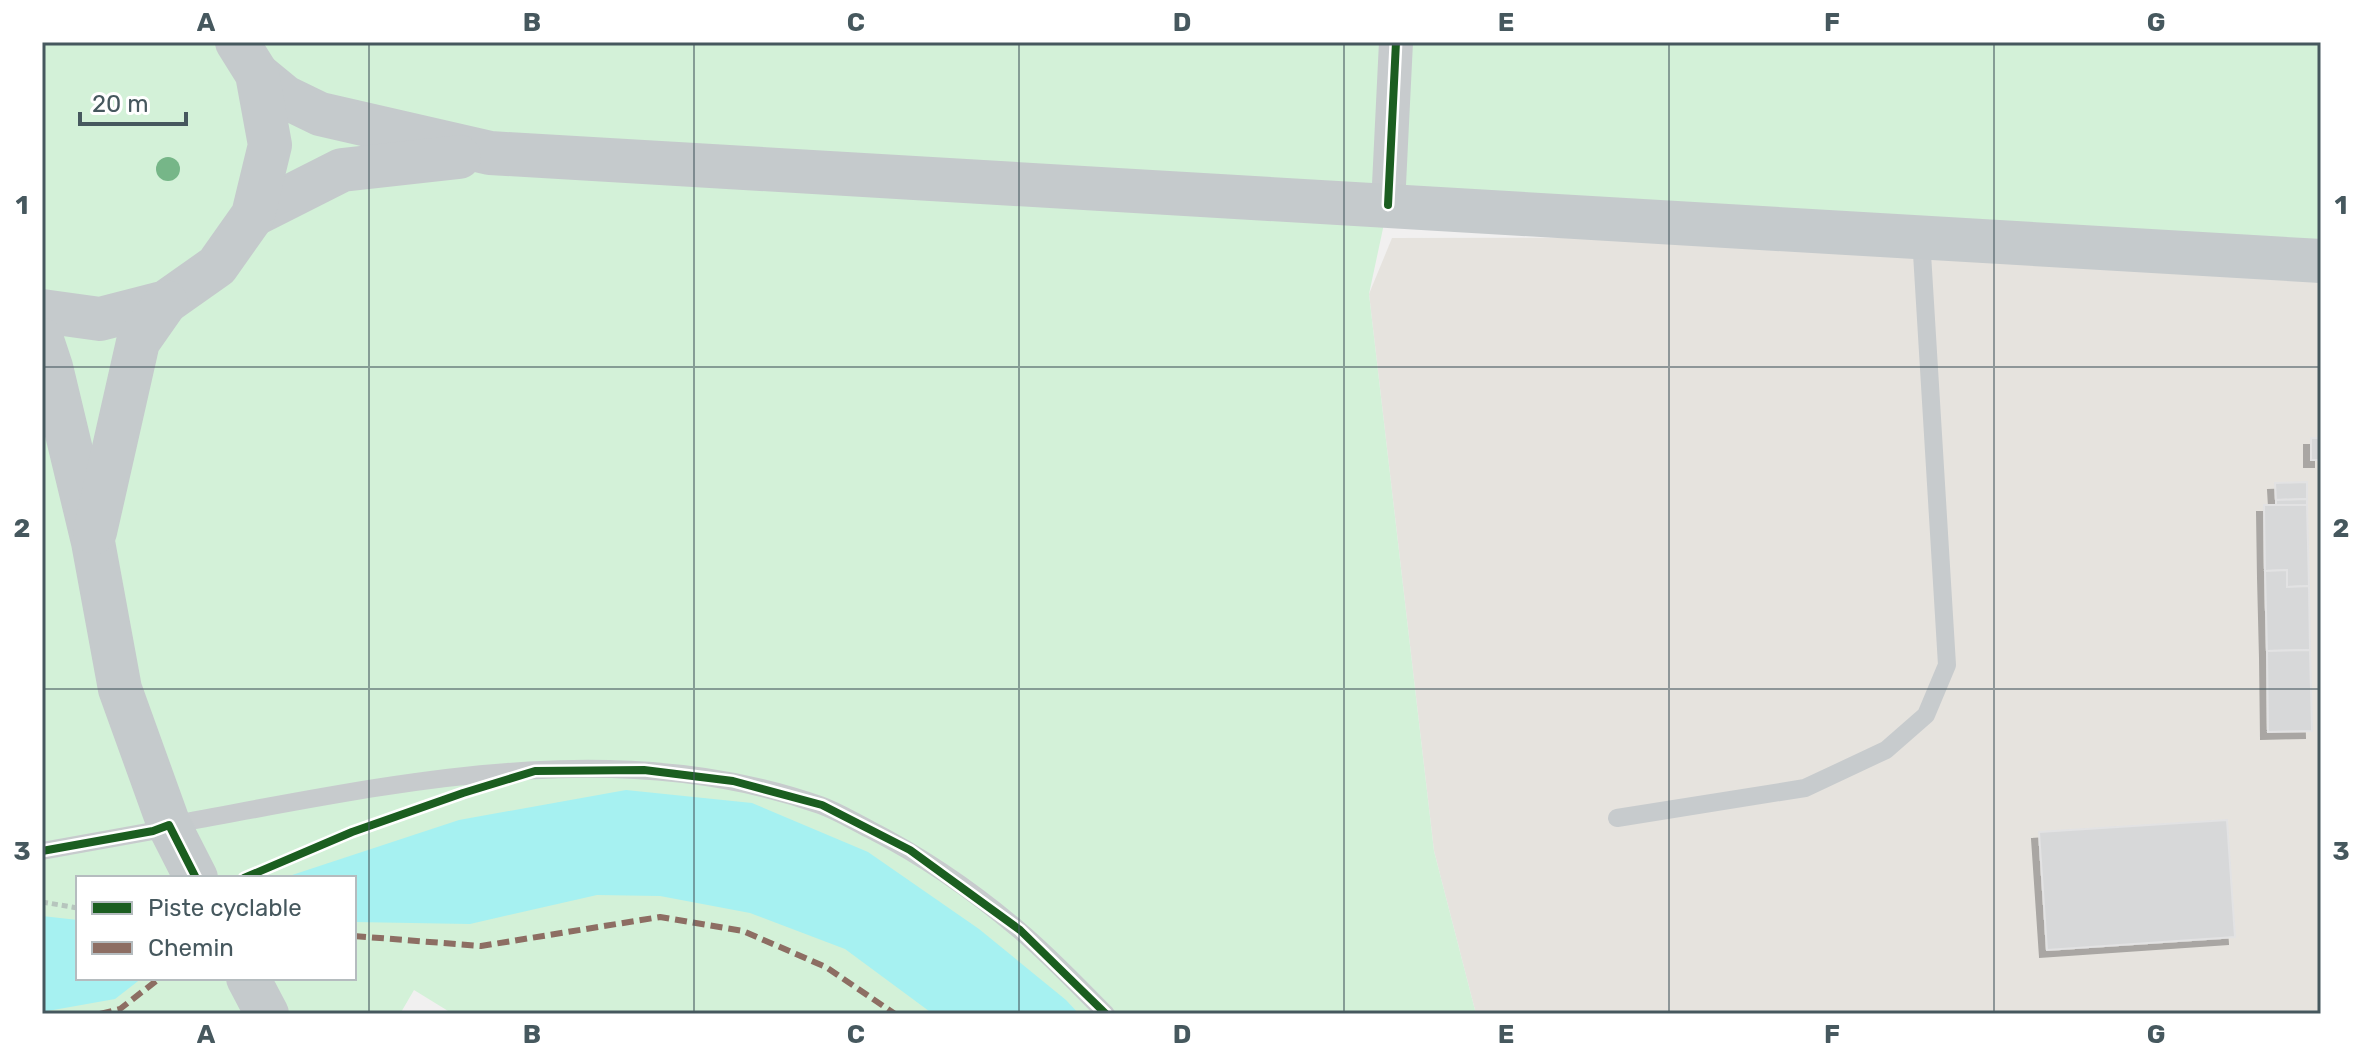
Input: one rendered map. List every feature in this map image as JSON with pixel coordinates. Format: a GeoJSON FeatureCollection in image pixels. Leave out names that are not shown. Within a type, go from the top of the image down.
{"type":"FeatureCollection","features":[{"type":"Feature","properties":{"kind":"main road"},"geometry":{"type":"LineString","coordinates":[[247,58],[285,97],[320,114],[490,153],[2321,261]]}},
{"type":"Feature","properties":{"kind":"main road"},"geometry":{"type":"LineString","coordinates":[[93,542],[138,342],[166,302],[217,266],[253,215],[270,145],[247,58]]}},
{"type":"Feature","properties":{"kind":"main road"},"geometry":{"type":"LineString","coordinates":[[253,215],[342,170],[490,153]]}},
{"type":"Feature","properties":{"kind":"main road"},"geometry":{"type":"LineString","coordinates":[[42,311],[100,319],[166,302]]}},
{"type":"Feature","properties":{"kind":"main road"},"geometry":{"type":"LineString","coordinates":[[42,340],[93,542],[120,689],[183,853]]}},
{"type":"Feature","properties":{"kind":"street"},"geometry":{"type":"LineString","coordinates":[[1388,205],[1396,42]]}},
{"type":"Feature","properties":{"kind":"lane"},"geometry":{"type":"LineString","coordinates":[[1617,818],[1805,788],[1886,750],[1926,715],[1947,665],[1921,237]]}},
{"type":"Feature","properties":{"kind":"lane"},"geometry":{"type":"LineString","coordinates":[[42,851],[153,831],[183,853],[451,776],[644,770],[733,781],[822,805],[910,850],[1020,930],[1106,1014]]}},
{"type":"Feature","properties":{"kind":"path"},"geometry":{"type":"LineString","coordinates":[[249,876],[408,812]]}},
{"type":"Feature","properties":{"kind":"path"},"geometry":{"type":"LineString","coordinates":[[42,902],[76,908]]}},
{"type":"Feature","properties":{"kind":"shaded area"},"geometry":{"type":"Polygon","coordinates":[[[1921,237],[2321,261],[2321,1014],[1476,1014],[1434,851],[1369,294],[1392,238],[1921,237]]]}},
{"type":"Feature","properties":{"kind":"green space"},"geometry":{"type":"Polygon","coordinates":[[[42,42],[2321,42],[2321,261],[1388,205],[1369,294],[1434,851],[1476,1014],[453,1014],[414,990],[400,1014],[42,1014],[42,42]]]}},
{"type":"Feature","properties":{"kind":"water"},"geometry":{"type":"Polygon","coordinates":[[[626,790],[752,803],[868,852],[979,929],[1079,1014],[933,1014],[845,949],[750,913],[660,896],[597,895],[470,924],[356,922],[356,876],[289,876],[459,820],[626,790]]]}},
{"type":"Feature","properties":{"kind":"water"},"geometry":{"type":"Polygon","coordinates":[[[42,916],[76,920],[76,980],[139,980],[115,999],[42,1012],[42,916]]]}},
{"type":"Feature","properties":{"kind":"building"},"geometry":{"type":"Polygon","coordinates":[[[2311,438],[2321,438],[2321,460],[2311,460],[2311,438]]]}},
{"type":"Feature","properties":{"kind":"building"},"geometry":{"type":"Polygon","coordinates":[[[2307,482],[2307,499],[2276,500],[2275,483],[2307,482]]]}},
{"type":"Feature","properties":{"kind":"building"},"geometry":{"type":"Polygon","coordinates":[[[2307,499],[2307,505],[2276,505],[2276,500],[2307,499]]]}},
{"type":"Feature","properties":{"kind":"building"},"geometry":{"type":"Polygon","coordinates":[[[2264,505],[2307,505],[2309,586],[2287,587],[2287,570],[2265,571],[2264,505]]]}},
{"type":"Feature","properties":{"kind":"building"},"geometry":{"type":"Polygon","coordinates":[[[2287,570],[2287,587],[2309,586],[2310,650],[2267,651],[2265,571],[2287,570]]]}},
{"type":"Feature","properties":{"kind":"building"},"geometry":{"type":"Polygon","coordinates":[[[2310,650],[2312,731],[2268,732],[2267,651],[2310,650]]]}},
{"type":"Feature","properties":{"kind":"building"},"geometry":{"type":"Polygon","coordinates":[[[2227,820],[2235,937],[2047,950],[2039,832],[2227,820]]]}},
{"type":"Feature","properties":{"kind":"marked path"},"geometry":{"type":"LineString","coordinates":[[356,936],[481,946],[660,917],[743,931],[826,967],[895,1014]]}},
{"type":"Feature","properties":{"kind":"marked path"},"geometry":{"type":"LineString","coordinates":[[100,1014],[120,1009],[157,980]]}},
{"type":"Feature","properties":{"kind":"cycle path"},"geometry":{"type":"LineString","coordinates":[[1388,205],[1396,42]]}},
{"type":"Feature","properties":{"kind":"cycle path"},"geometry":{"type":"LineString","coordinates":[[249,876],[352,832],[535,771],[644,770],[733,781],[822,805],[910,850],[1020,930],[1106,1014]]}},
{"type":"Feature","properties":{"kind":"cycle path"},"geometry":{"type":"LineString","coordinates":[[42,851],[153,831],[169,825],[195,876]]}}]}
